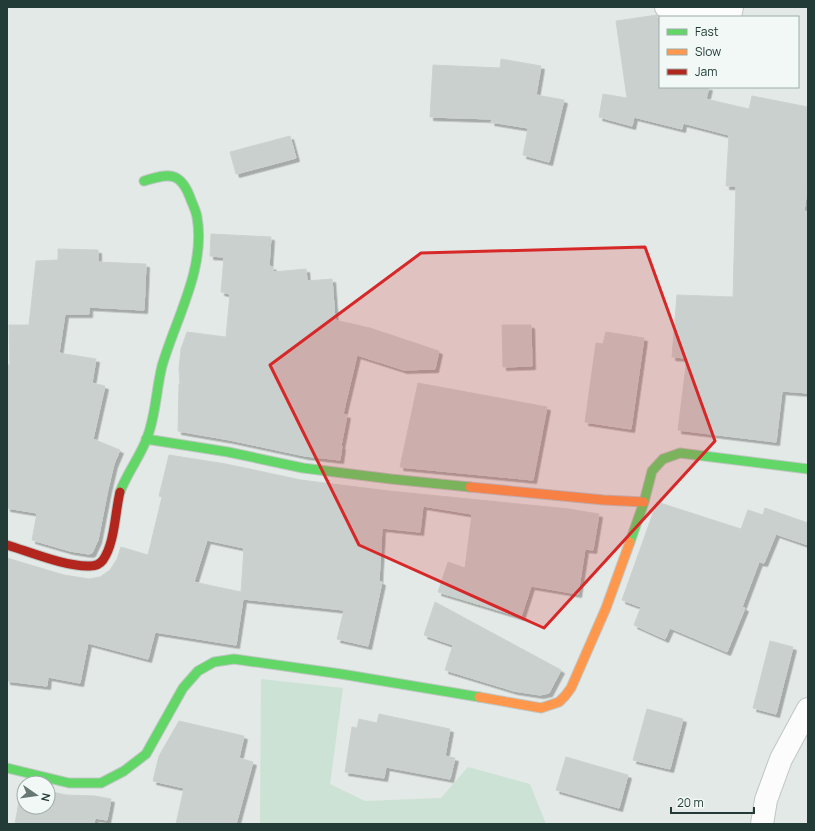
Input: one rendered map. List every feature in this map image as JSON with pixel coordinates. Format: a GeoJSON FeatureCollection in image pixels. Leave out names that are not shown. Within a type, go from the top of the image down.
{"type":"FeatureCollection","features":[{"type":"Feature","properties":{"kind":"street"},"geometry":{"type":"LineString","coordinates":[[666,7],[711,16]]}},
{"type":"Feature","properties":{"kind":"street"},"geometry":{"type":"LineString","coordinates":[[723,16],[731,12],[732,7]]}},
{"type":"Feature","properties":{"kind":"street"},"geometry":{"type":"LineString","coordinates":[[7,544],[80,566],[91,567],[99,565],[105,558],[113,530],[120,493],[127,474],[146,439],[153,417],[162,368],[192,282],[198,238],[198,217],[193,202],[180,179],[174,175],[165,175],[144,181]]}},
{"type":"Feature","properties":{"kind":"street"},"geometry":{"type":"LineString","coordinates":[[146,439],[228,452],[303,468],[391,479],[604,500],[644,502]]}},
{"type":"Feature","properties":{"kind":"street"},"geometry":{"type":"LineString","coordinates":[[7,768],[69,783],[101,783],[124,771],[146,754],[183,688],[198,671],[214,662],[234,659],[341,674],[542,708],[556,704],[565,698],[571,688],[606,608],[644,502],[652,471],[663,459],[680,453],[808,469]]}},
{"type":"Feature","properties":{"kind":"street"},"geometry":{"type":"LineString","coordinates":[[762,824],[766,800],[781,759],[808,708]]}},
{"type":"Feature","properties":{"kind":"highlighted area"},"geometry":{"type":"Polygon","coordinates":[[[645,247],[715,441],[544,628],[359,545],[270,365],[421,253],[645,247]]]}},
{"type":"Feature","properties":{"kind":"green space"},"geometry":{"type":"Polygon","coordinates":[[[261,679],[343,688],[330,784],[365,801],[441,798],[468,767],[530,784],[546,824],[260,824],[261,679]]]}},
{"type":"Feature","properties":{"kind":"building"},"geometry":{"type":"Polygon","coordinates":[[[657,15],[659,28],[659,88],[709,88],[706,99],[749,109],[752,96],[808,107],[808,183],[804,211],[808,212],[808,393],[782,391],[776,442],[678,430],[687,358],[672,357],[677,295],[733,297],[736,186],[726,186],[729,135],[683,123],[682,129],[634,117],[632,126],[599,117],[603,94],[627,98],[616,21],[657,15]]]}},
{"type":"Feature","properties":{"kind":"building"},"geometry":{"type":"Polygon","coordinates":[[[501,59],[541,66],[536,95],[564,100],[549,162],[523,155],[528,128],[491,122],[492,119],[430,117],[433,65],[500,68],[501,59]]]}},
{"type":"Feature","properties":{"kind":"building"},"geometry":{"type":"Polygon","coordinates":[[[290,136],[296,158],[236,174],[230,152],[290,136]]]}},
{"type":"Feature","properties":{"kind":"building"},"geometry":{"type":"Polygon","coordinates":[[[211,234],[271,237],[269,266],[273,267],[273,272],[306,269],[307,281],[332,279],[335,320],[370,328],[439,351],[435,369],[404,370],[357,355],[343,414],[347,415],[340,460],[305,456],[230,440],[178,431],[180,384],[179,369],[181,349],[187,332],[226,337],[230,294],[221,292],[224,257],[210,256],[211,234]]]}},
{"type":"Feature","properties":{"kind":"building"},"geometry":{"type":"Polygon","coordinates":[[[58,249],[98,250],[98,262],[146,264],[144,310],[89,307],[89,314],[65,314],[59,353],[96,359],[92,383],[105,386],[93,439],[120,450],[114,464],[98,540],[92,553],[89,554],[70,551],[32,540],[37,513],[7,508],[7,365],[10,365],[9,325],[29,325],[36,261],[58,260],[58,249]]]}},
{"type":"Feature","properties":{"kind":"building"},"geometry":{"type":"Polygon","coordinates":[[[502,325],[531,325],[532,366],[503,367],[502,325]]]}},
{"type":"Feature","properties":{"kind":"building"},"geometry":{"type":"Polygon","coordinates":[[[606,332],[644,338],[631,429],[585,422],[596,343],[603,344],[606,332]]]}},
{"type":"Feature","properties":{"kind":"building"},"geometry":{"type":"Polygon","coordinates":[[[418,383],[547,407],[533,480],[400,467],[418,383]]]}},
{"type":"Feature","properties":{"kind":"building"},"geometry":{"type":"Polygon","coordinates":[[[169,455],[226,464],[301,480],[389,491],[569,509],[599,514],[593,550],[585,549],[578,594],[531,586],[521,617],[438,592],[448,562],[465,568],[472,514],[423,506],[420,532],[382,528],[379,581],[382,582],[368,646],[337,639],[344,610],[243,599],[236,645],[155,632],[148,659],[88,643],[80,683],[48,677],[47,686],[7,681],[7,558],[64,575],[89,579],[100,577],[110,570],[117,559],[121,547],[148,555],[162,497],[159,496],[169,455]],[[207,540],[194,582],[241,592],[244,548],[207,540]]]}},
{"type":"Feature","properties":{"kind":"building"},"geometry":{"type":"Polygon","coordinates":[[[657,502],[741,529],[748,510],[763,515],[765,508],[808,523],[808,545],[776,534],[764,563],[759,562],[742,607],[745,608],[727,652],[670,628],[665,639],[634,625],[641,607],[622,600],[657,502]]]}},
{"type":"Feature","properties":{"kind":"building"},"geometry":{"type":"Polygon","coordinates":[[[435,602],[561,670],[549,693],[540,695],[514,691],[445,670],[453,645],[424,635],[435,602]]]}},
{"type":"Feature","properties":{"kind":"building"},"geometry":{"type":"Polygon","coordinates":[[[770,641],[793,647],[776,714],[753,708],[770,641]]]}},
{"type":"Feature","properties":{"kind":"building"},"geometry":{"type":"Polygon","coordinates":[[[647,709],[683,719],[670,769],[633,760],[647,709]]]}},
{"type":"Feature","properties":{"kind":"building"},"geometry":{"type":"Polygon","coordinates":[[[379,714],[450,729],[445,756],[455,758],[450,779],[386,767],[384,778],[345,772],[352,727],[357,728],[359,719],[377,723],[379,714]]]}},
{"type":"Feature","properties":{"kind":"building"},"geometry":{"type":"Polygon","coordinates":[[[179,721],[244,736],[239,758],[253,762],[236,824],[176,824],[184,788],[153,781],[159,756],[179,721]]]}},
{"type":"Feature","properties":{"kind":"building"},"geometry":{"type":"Polygon","coordinates":[[[566,757],[628,775],[619,808],[556,790],[566,757]]]}},
{"type":"Feature","properties":{"kind":"building"},"geometry":{"type":"Polygon","coordinates":[[[56,793],[111,799],[107,820],[95,818],[94,824],[15,824],[17,815],[56,815],[56,793]]]}},
{"type":"Feature","properties":{"kind":"traffic: fast"},"geometry":{"type":"LineString","coordinates":[[120,492],[144,445],[150,429],[162,366],[194,274],[199,236],[195,210],[183,184],[178,179],[167,176],[144,181]]}},
{"type":"Feature","properties":{"kind":"traffic: fast"},"geometry":{"type":"LineString","coordinates":[[146,439],[228,452],[303,468],[470,487]]}},
{"type":"Feature","properties":{"kind":"traffic: fast"},"geometry":{"type":"LineString","coordinates":[[630,542],[644,502],[652,471],[663,459],[680,453],[808,469]]}},
{"type":"Feature","properties":{"kind":"traffic: fast"},"geometry":{"type":"LineString","coordinates":[[7,768],[69,783],[101,783],[124,771],[146,754],[183,688],[198,671],[214,662],[234,659],[341,674],[479,697]]}},
{"type":"Feature","properties":{"kind":"traffic: slow"},"geometry":{"type":"LineString","coordinates":[[470,487],[604,500],[644,502]]}},
{"type":"Feature","properties":{"kind":"traffic: slow"},"geometry":{"type":"LineString","coordinates":[[479,697],[541,708],[559,702],[565,696],[571,688],[606,608],[630,542]]}},
{"type":"Feature","properties":{"kind":"traffic: jam"},"geometry":{"type":"LineString","coordinates":[[7,545],[70,564],[94,566],[103,560],[110,545],[120,492]]}}]}
